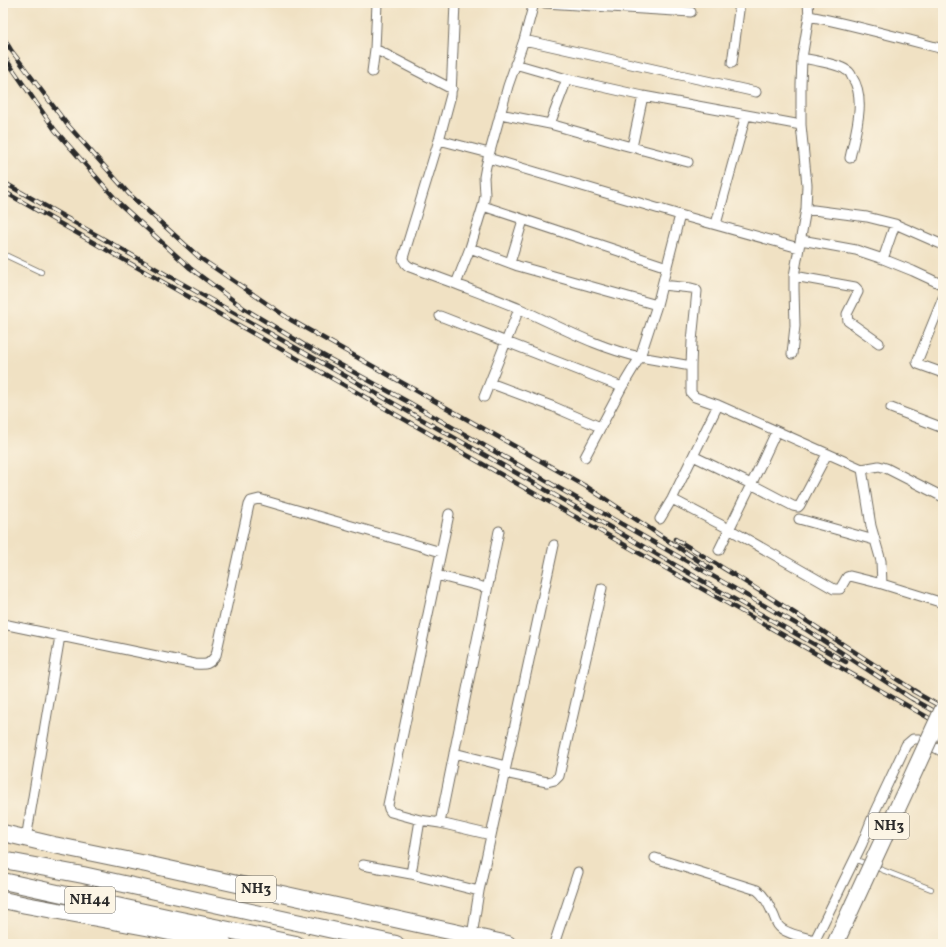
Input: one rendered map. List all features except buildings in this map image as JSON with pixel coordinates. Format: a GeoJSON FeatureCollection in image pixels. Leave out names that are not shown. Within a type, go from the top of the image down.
{"type":"FeatureCollection","features":[{"type":"Feature","properties":{"kind":"highway","name":"NH3"},"geometry":{"type":"LineString","coordinates":[[835,944],[943,709]]}},
{"type":"Feature","properties":{"kind":"highway","name":"NH3"},"geometry":{"type":"LineString","coordinates":[[3,833],[508,944]]}},
{"type":"Feature","properties":{"kind":"highway","name":"NH44"},"geometry":{"type":"LineString","coordinates":[[3,860],[83,875],[396,944]]}},
{"type":"Feature","properties":{"kind":"highway"},"geometry":{"type":"LineString","coordinates":[[83,875],[151,865]]}},
{"type":"Feature","properties":{"kind":"highway","name":"NH44"},"geometry":{"type":"LineString","coordinates":[[3,881],[296,944]]}},
{"type":"Feature","properties":{"kind":"highway"},"geometry":{"type":"LineString","coordinates":[[3,900],[151,928],[224,944]]}},
{"type":"Feature","properties":{"kind":"street"},"geometry":{"type":"LineString","coordinates":[[372,72],[375,49],[377,3]]}},
{"type":"Feature","properties":{"kind":"street"},"geometry":{"type":"LineString","coordinates":[[455,3],[451,95],[439,140],[403,258],[404,262],[410,267],[519,309],[614,351],[692,366]]}},
{"type":"Feature","properties":{"kind":"street"},"geometry":{"type":"LineString","coordinates":[[456,284],[470,248],[483,206],[485,194],[484,176],[489,156],[508,86],[524,40],[534,3]]}},
{"type":"Feature","properties":{"kind":"street"},"geometry":{"type":"LineString","coordinates":[[545,3],[691,12]]}},
{"type":"Feature","properties":{"kind":"street"},"geometry":{"type":"LineString","coordinates":[[732,63],[740,3]]}},
{"type":"Feature","properties":{"kind":"street"},"geometry":{"type":"LineString","coordinates":[[792,354],[795,326],[794,276],[806,209],[807,184],[801,125],[801,85],[802,58],[809,16],[808,3]]}},
{"type":"Feature","properties":{"kind":"street"},"geometry":{"type":"LineString","coordinates":[[809,16],[836,21],[943,48]]}},
{"type":"Feature","properties":{"kind":"street"},"geometry":{"type":"LineString","coordinates":[[524,40],[756,92]]}},
{"type":"Feature","properties":{"kind":"street"},"geometry":{"type":"LineString","coordinates":[[375,49],[452,89]]}},
{"type":"Feature","properties":{"kind":"street"},"geometry":{"type":"LineString","coordinates":[[802,58],[847,70],[856,83],[859,96],[859,112],[850,158]]}},
{"type":"Feature","properties":{"kind":"street"},"geometry":{"type":"LineString","coordinates":[[515,64],[567,79],[643,96],[801,125]]}},
{"type":"Feature","properties":{"kind":"street"},"geometry":{"type":"LineString","coordinates":[[550,124],[567,79]]}},
{"type":"Feature","properties":{"kind":"street"},"geometry":{"type":"LineString","coordinates":[[632,147],[643,96]]}},
{"type":"Feature","properties":{"kind":"street"},"geometry":{"type":"LineString","coordinates":[[500,114],[550,124],[688,162]]}},
{"type":"Feature","properties":{"kind":"street"},"geometry":{"type":"LineString","coordinates":[[716,224],[746,115]]}},
{"type":"Feature","properties":{"kind":"street"},"geometry":{"type":"LineString","coordinates":[[439,140],[680,215],[800,244],[856,250],[883,259],[943,285]]}},
{"type":"Feature","properties":{"kind":"street"},"geometry":{"type":"LineString","coordinates":[[483,206],[667,267]]}},
{"type":"Feature","properties":{"kind":"street"},"geometry":{"type":"LineString","coordinates":[[806,209],[868,217],[895,224],[943,245]]}},
{"type":"Feature","properties":{"kind":"street"},"geometry":{"type":"LineString","coordinates":[[585,457],[622,387],[640,357],[657,305],[680,215]]}},
{"type":"Feature","properties":{"kind":"street"},"geometry":{"type":"LineString","coordinates":[[510,263],[523,220]]}},
{"type":"Feature","properties":{"kind":"street"},"geometry":{"type":"LineString","coordinates":[[883,259],[895,224]]}},
{"type":"Feature","properties":{"kind":"street"},"geometry":{"type":"LineString","coordinates":[[470,248],[518,266],[657,305]]}},
{"type":"Feature","properties":{"kind":"street"},"geometry":{"type":"LineString","coordinates":[[794,276],[855,287],[858,292],[847,314],[848,321],[879,343]]}},
{"type":"Feature","properties":{"kind":"street"},"geometry":{"type":"LineString","coordinates":[[662,284],[692,288],[697,291],[692,341],[692,395],[718,405],[862,469],[879,466],[884,467],[943,497]]}},
{"type":"Feature","properties":{"kind":"street"},"geometry":{"type":"LineString","coordinates":[[943,298],[917,362],[918,364],[943,374]]}},
{"type":"Feature","properties":{"kind":"street"},"geometry":{"type":"LineString","coordinates":[[484,397],[519,309]]}},
{"type":"Feature","properties":{"kind":"street"},"geometry":{"type":"LineString","coordinates":[[440,316],[622,387]]}},
{"type":"Feature","properties":{"kind":"street"},"geometry":{"type":"LineString","coordinates":[[490,382],[600,427]]}},
{"type":"Feature","properties":{"kind":"street"},"geometry":{"type":"LineString","coordinates":[[660,519],[672,499],[718,405]]}},
{"type":"Feature","properties":{"kind":"street"},"geometry":{"type":"LineString","coordinates":[[891,408],[943,428]]}},
{"type":"Feature","properties":{"kind":"street"},"geometry":{"type":"LineString","coordinates":[[719,550],[776,432]]}},
{"type":"Feature","properties":{"kind":"street"},"geometry":{"type":"LineString","coordinates":[[693,456],[752,484],[793,506],[798,507],[826,454]]}},
{"type":"Feature","properties":{"kind":"street"},"geometry":{"type":"LineString","coordinates":[[862,469],[874,540],[881,561],[882,584]]}},
{"type":"Feature","properties":{"kind":"street"},"geometry":{"type":"LineString","coordinates":[[3,624],[195,664],[204,665],[211,662],[216,655],[249,505],[252,501],[259,498],[441,552]]}},
{"type":"Feature","properties":{"kind":"street"},"geometry":{"type":"LineString","coordinates":[[672,499],[729,529],[834,589],[840,589],[847,577],[850,576],[882,584],[943,603]]}},
{"type":"Feature","properties":{"kind":"street"},"geometry":{"type":"LineString","coordinates":[[449,514],[388,805],[391,812],[420,820],[491,835]]}},
{"type":"Feature","properties":{"kind":"street"},"geometry":{"type":"LineString","coordinates":[[799,519],[874,540]]}},
{"type":"Feature","properties":{"kind":"street"},"geometry":{"type":"LineString","coordinates":[[440,823],[499,531]]}},
{"type":"Feature","properties":{"kind":"street"},"geometry":{"type":"LineString","coordinates":[[472,936],[479,891],[554,545]]}},
{"type":"Feature","properties":{"kind":"street"},"geometry":{"type":"LineString","coordinates":[[436,575],[487,588]]}},
{"type":"Feature","properties":{"kind":"street"},"geometry":{"type":"LineString","coordinates":[[454,753],[547,782],[555,780],[559,776],[602,588]]}},
{"type":"Feature","properties":{"kind":"street"},"geometry":{"type":"LineString","coordinates":[[26,839],[60,636]]}},
{"type":"Feature","properties":{"kind":"street"},"geometry":{"type":"LineString","coordinates":[[655,858],[757,890],[765,898],[778,925],[782,929],[814,942],[854,859],[906,744],[913,739],[918,739],[943,752]]}},
{"type":"Feature","properties":{"kind":"street"},"geometry":{"type":"LineString","coordinates":[[411,874],[420,820]]}},
{"type":"Feature","properties":{"kind":"street"},"geometry":{"type":"LineString","coordinates":[[363,865],[411,874],[479,891]]}},
{"type":"Feature","properties":{"kind":"street"},"geometry":{"type":"LineString","coordinates":[[554,944],[578,872]]}},
{"type":"Feature","properties":{"kind":"lane"},"geometry":{"type":"LineString","coordinates":[[3,254],[41,272]]}},
{"type":"Feature","properties":{"kind":"lane"},"geometry":{"type":"LineString","coordinates":[[854,859],[931,889]]}},
{"type":"Feature","properties":{"kind":"railway"},"geometry":{"type":"LineString","coordinates":[[3,37],[11,50],[66,123],[129,194],[200,258],[291,320],[587,487],[711,569]]}},
{"type":"Feature","properties":{"kind":"railway"},"geometry":{"type":"LineString","coordinates":[[3,55],[55,130],[120,204],[190,268],[245,309],[306,346],[410,403],[807,630],[914,700]]}},
{"type":"Feature","properties":{"kind":"railway"},"geometry":{"type":"LineString","coordinates":[[3,182],[846,662]]}},
{"type":"Feature","properties":{"kind":"railway"},"geometry":{"type":"LineString","coordinates":[[3,191],[943,726]]}},
{"type":"Feature","properties":{"kind":"railway"},"geometry":{"type":"LineString","coordinates":[[675,539],[767,595],[918,693]]}},
{"type":"Feature","properties":{"kind":"railway"},"geometry":{"type":"LineString","coordinates":[[913,691],[943,708]]}},
{"type":"Feature","properties":{"kind":"railway"},"geometry":{"type":"LineString","coordinates":[[911,698],[943,716]]}}]}
